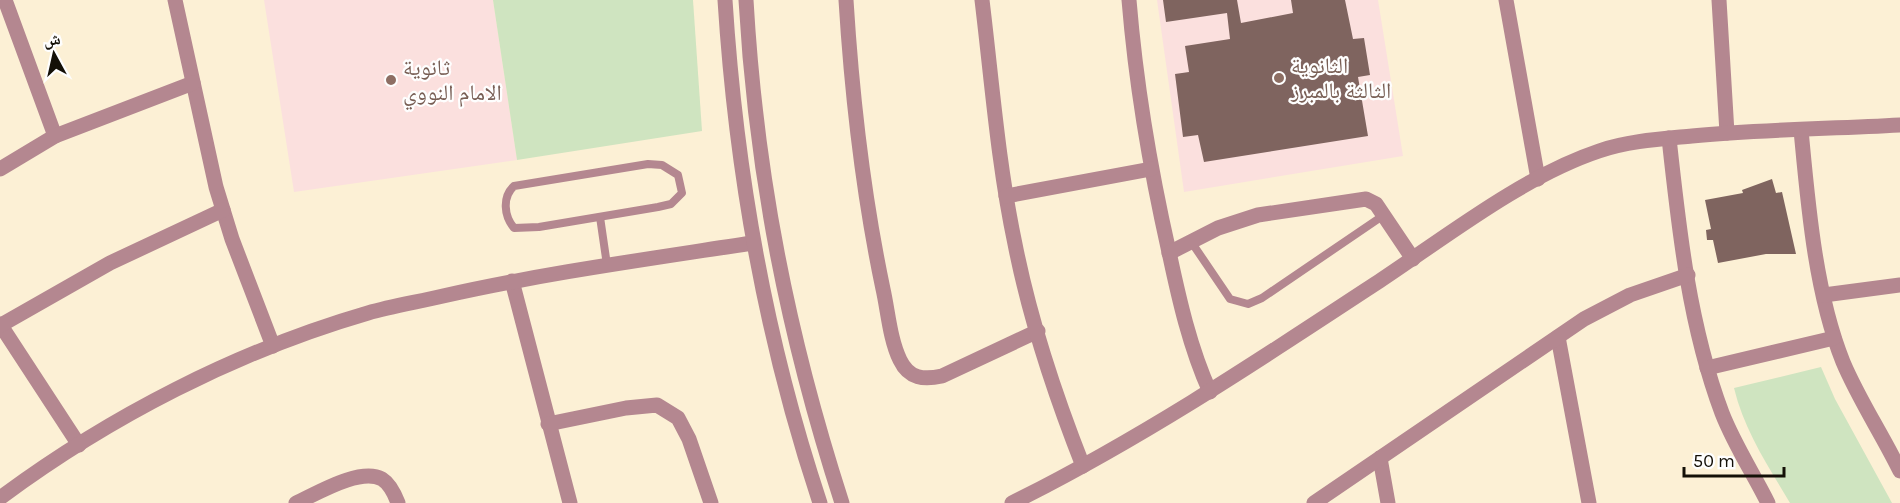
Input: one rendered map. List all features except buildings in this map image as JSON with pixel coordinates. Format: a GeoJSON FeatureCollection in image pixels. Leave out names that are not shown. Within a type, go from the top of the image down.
{"type":"FeatureCollection","features":[{"type":"Feature","properties":{"kind":"street"},"geometry":{"type":"LineString","coordinates":[[5,0],[55,136]]}},
{"type":"Feature","properties":{"kind":"street"},"geometry":{"type":"LineString","coordinates":[[175,0],[223,210],[273,346]]}},
{"type":"Feature","properties":{"kind":"street"},"geometry":{"type":"LineString","coordinates":[[725,0],[733,112],[752,243],[786,391],[820,503]]}},
{"type":"Feature","properties":{"kind":"street"},"geometry":{"type":"LineString","coordinates":[[746,0],[754,110],[773,241],[789,317],[842,503]]}},
{"type":"Feature","properties":{"kind":"street"},"geometry":{"type":"LineString","coordinates":[[846,0],[850,62],[873,243],[900,360],[918,378],[927,380],[942,376],[1038,332]]}},
{"type":"Feature","properties":{"kind":"street"},"geometry":{"type":"LineString","coordinates":[[982,0],[1006,196],[1015,246],[1060,408],[1083,466]]}},
{"type":"Feature","properties":{"kind":"street"},"geometry":{"type":"LineString","coordinates":[[1129,0],[1140,109],[1151,169],[1193,349],[1210,392]]}},
{"type":"Feature","properties":{"kind":"street"},"geometry":{"type":"LineString","coordinates":[[1506,0],[1538,179]]}},
{"type":"Feature","properties":{"kind":"street"},"geometry":{"type":"LineString","coordinates":[[1719,0],[1727,133]]}},
{"type":"Feature","properties":{"kind":"street"},"geometry":{"type":"LineString","coordinates":[[0,169],[55,136],[193,83]]}},
{"type":"Feature","properties":{"kind":"street"},"geometry":{"type":"LineString","coordinates":[[1012,503],[1083,466],[1210,392],[1413,259],[1538,179],[1569,162],[1621,144],[1669,138],[1900,125]]}},
{"type":"Feature","properties":{"kind":"street"},"geometry":{"type":"LineString","coordinates":[[1801,130],[1807,192],[1824,296],[1834,338],[1865,409],[1900,471]]}},
{"type":"Feature","properties":{"kind":"street"},"geometry":{"type":"LineString","coordinates":[[1669,138],[1688,275],[1707,368],[1723,414],[1768,503]]}},
{"type":"Feature","properties":{"kind":"street"},"geometry":{"type":"LineString","coordinates":[[1006,196],[1151,169]]}},
{"type":"Feature","properties":{"kind":"street"},"geometry":{"type":"LineString","coordinates":[[1169,253],[1190,240],[1258,215],[1356,199],[1376,204],[1413,259]]}},
{"type":"Feature","properties":{"kind":"street"},"geometry":{"type":"LineString","coordinates":[[79,445],[0,324],[110,263],[223,210]]}},
{"type":"Feature","properties":{"kind":"street"},"geometry":{"type":"LineString","coordinates":[[0,498],[46,464],[150,404],[309,331],[370,312],[512,281],[752,243]]}},
{"type":"Feature","properties":{"kind":"street"},"geometry":{"type":"LineString","coordinates":[[1314,503],[1584,319],[1630,295],[1688,275]]}},
{"type":"Feature","properties":{"kind":"street"},"geometry":{"type":"LineString","coordinates":[[512,281],[570,503]]}},
{"type":"Feature","properties":{"kind":"street"},"geometry":{"type":"LineString","coordinates":[[1824,296],[1900,285]]}},
{"type":"Feature","properties":{"kind":"street"},"geometry":{"type":"LineString","coordinates":[[1558,337],[1589,503]]}},
{"type":"Feature","properties":{"kind":"street"},"geometry":{"type":"LineString","coordinates":[[1707,368],[1834,338]]}},
{"type":"Feature","properties":{"kind":"street"},"geometry":{"type":"LineString","coordinates":[[548,424],[626,408],[657,405],[678,418],[689,439],[711,503]]}},
{"type":"Feature","properties":{"kind":"street"},"geometry":{"type":"LineString","coordinates":[[1380,458],[1388,503]]}},
{"type":"Feature","properties":{"kind":"street"},"geometry":{"type":"LineString","coordinates":[[296,503],[345,480],[367,476],[382,480],[393,491],[398,503]]}},
{"type":"Feature","properties":{"kind":"lane"},"geometry":{"type":"LineString","coordinates":[[648,164],[662,165],[678,175],[682,193],[671,204],[600,217],[514,228],[508,221],[505,200],[507,192],[514,186],[648,164]]}},
{"type":"Feature","properties":{"kind":"lane"},"geometry":{"type":"LineString","coordinates":[[1190,240],[1230,299],[1248,304],[1262,298],[1384,215]]}},
{"type":"Feature","properties":{"kind":"lane"},"geometry":{"type":"LineString","coordinates":[[600,217],[607,265]]}},
{"type":"Feature","properties":{"kind":"shaded area","name":"ثانوية الامام النووي"},"geometry":{"type":"Polygon","coordinates":[[[264,0],[493,0],[517,160],[294,192],[264,0]]]}},
{"type":"Feature","properties":{"kind":"shaded area","name":"الثانوية الثالثة بالمبرز"},"geometry":{"type":"Polygon","coordinates":[[[1157,0],[1378,0],[1403,156],[1184,192],[1157,0]]]}},
{"type":"Feature","properties":{"kind":"green space"},"geometry":{"type":"Polygon","coordinates":[[[493,0],[693,0],[702,131],[517,160],[493,0]]]}},
{"type":"Feature","properties":{"kind":"green space"},"geometry":{"type":"Polygon","coordinates":[[[1821,367],[1835,399],[1892,503],[1790,503],[1757,447],[1734,388],[1821,367]]]}},
{"type":"Feature","properties":{"kind":"place","name":"الثانوية الثالثة بالمبرز"},"geometry":{"type":"Point","coordinates":[1279,78]}},
{"type":"Feature","properties":{"kind":"place","name":"ثانوية الامام النووي"},"geometry":{"type":"Point","coordinates":[391,80]}}]}
